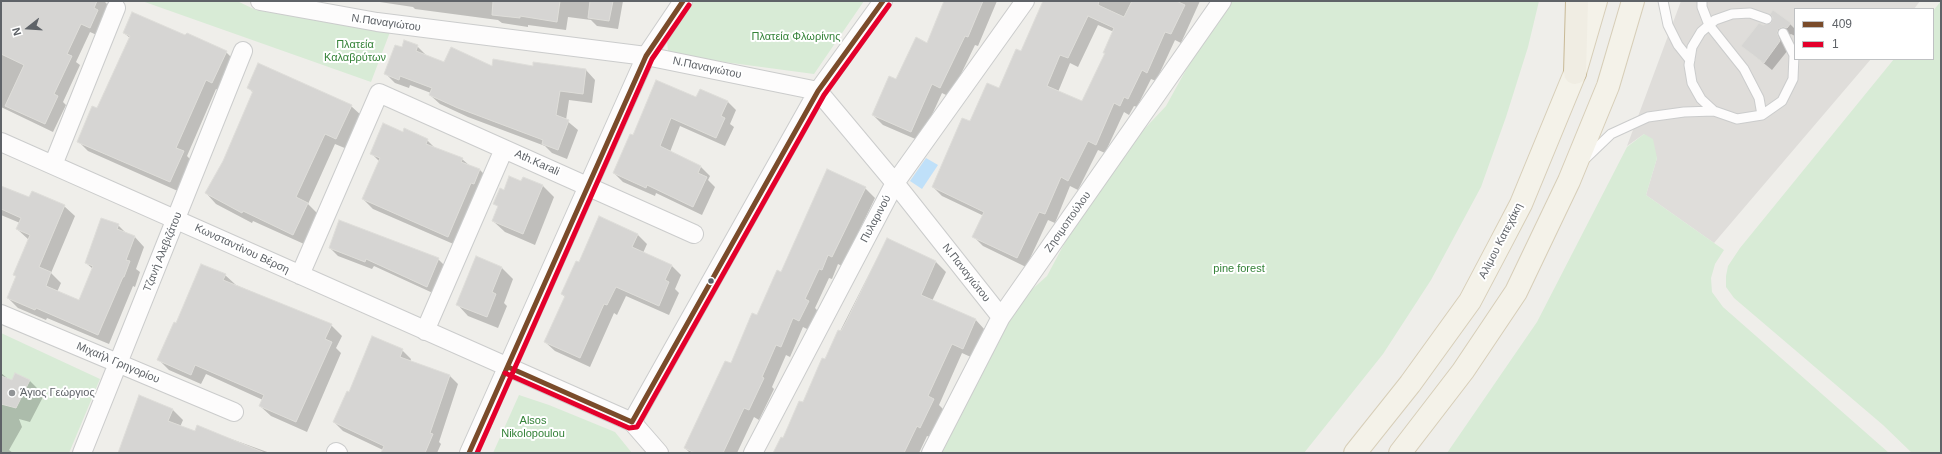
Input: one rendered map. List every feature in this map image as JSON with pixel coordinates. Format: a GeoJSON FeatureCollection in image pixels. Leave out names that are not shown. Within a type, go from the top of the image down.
{"type":"FeatureCollection","features":[{"type":"Feature","properties":{"kind":"highway"},"geometry":{"type":"LineString","coordinates":[[1575,73],[1577,1]]}},
{"type":"Feature","properties":{"kind":"main road","name":"Αλίμου Κατεχάκη"},"geometry":{"type":"LineString","coordinates":[[1355,453],[1410,384],[1470,301],[1521,204],[1575,73],[1596,1]]}},
{"type":"Feature","properties":{"kind":"main road"},"geometry":{"type":"LineString","coordinates":[[1400,453],[1441,401],[1500,318],[1516,292],[1569,182],[1608,86],[1633,1]]}},
{"type":"Feature","properties":{"kind":"street","name":"Ν.Παναγιώτου"},"geometry":{"type":"LineString","coordinates":[[260,1],[377,22],[646,56],[818,91],[895,182],[1001,317]]}},
{"type":"Feature","properties":{"kind":"street"},"geometry":{"type":"LineString","coordinates":[[469,453],[646,56],[683,1]]}},
{"type":"Feature","properties":{"kind":"street"},"geometry":{"type":"LineString","coordinates":[[632,422],[818,91],[883,1]]}},
{"type":"Feature","properties":{"kind":"street","name":"Πυλαρινού"},"geometry":{"type":"LineString","coordinates":[[753,453],[895,182],[1025,1]]}},
{"type":"Feature","properties":{"kind":"street","name":"Ζησιμοπούλου"},"geometry":{"type":"LineString","coordinates":[[930,453],[1001,317],[1222,1]]}},
{"type":"Feature","properties":{"kind":"street"},"geometry":{"type":"LineString","coordinates":[[53,165],[116,8]]}},
{"type":"Feature","properties":{"kind":"street","name":"Τζανή Αλεβιζάτου"},"geometry":{"type":"LineString","coordinates":[[82,453],[243,51]]}},
{"type":"Feature","properties":{"kind":"street","name":"Κωνσταντίνου Βέρση"},"geometry":{"type":"LineString","coordinates":[[300,275],[379,93]]}},
{"type":"Feature","properties":{"kind":"street","name":"Ath.Karali"},"geometry":{"type":"LineString","coordinates":[[379,93],[694,234]]}},
{"type":"Feature","properties":{"kind":"street","name":"Κωνσταντίνου Βέρση"},"geometry":{"type":"LineString","coordinates":[[1,142],[632,422],[659,453]]}},
{"type":"Feature","properties":{"kind":"street"},"geometry":{"type":"LineString","coordinates":[[425,331],[504,149]]}},
{"type":"Feature","properties":{"kind":"street","name":"Μιχαήλ Γρηγορίου"},"geometry":{"type":"LineString","coordinates":[[1,314],[234,412]]}},
{"type":"Feature","properties":{"kind":"lane"},"geometry":{"type":"LineString","coordinates":[[1664,1],[1668,25],[1678,45],[1690,60]]}},
{"type":"Feature","properties":{"kind":"lane"},"geometry":{"type":"LineString","coordinates":[[1702,1],[1702,7],[1709,25],[1744,69],[1759,98],[1762,115]]}},
{"type":"Feature","properties":{"kind":"lane"},"geometry":{"type":"LineString","coordinates":[[1714,111],[1700,99],[1692,83],[1689,65],[1692,48],[1701,32],[1715,20],[1732,14],[1750,13],[1767,19]]}},
{"type":"Feature","properties":{"kind":"lane"},"geometry":{"type":"LineString","coordinates":[[1569,182],[1591,152],[1611,134],[1648,117],[1684,112],[1714,111],[1737,119],[1762,115],[1782,101],[1793,79],[1794,55],[1783,33]]}},
{"type":"Feature","properties":{"kind":"shaded area"},"geometry":{"type":"Polygon","coordinates":[[[1681,1],[1920,1],[1915,8],[1794,8],[1794,60],[1870,60],[1714,243],[1646,195],[1657,158],[1644,134],[1627,146],[1681,1]]]}},
{"type":"Feature","properties":{"kind":"green space","name":"Πλατεία Καλαβρύτων"},"geometry":{"type":"Polygon","coordinates":[[[142,1],[237,1],[256,10],[390,32],[371,82],[142,1]]]}},
{"type":"Feature","properties":{"kind":"green space","name":"Πλατεία Φλωρίνης"},"geometry":{"type":"Polygon","coordinates":[[[694,1],[864,1],[814,74],[679,56],[668,51],[667,41],[694,1]]]}},
{"type":"Feature","properties":{"kind":"green space","name":"pine forest"},"geometry":{"type":"Polygon","coordinates":[[[1224,1],[1539,1],[1528,47],[1506,117],[1481,187],[1431,280],[1383,354],[1304,453],[931,453],[1002,316],[1047,276],[1101,175],[1166,106],[1224,1]]]}},
{"type":"Feature","properties":{"kind":"green space"},"geometry":{"type":"Polygon","coordinates":[[[1941,1],[1941,453],[1912,453],[1883,425],[1734,298],[1726,287],[1726,276],[1728,266],[1740,248],[1893,60],[1934,60],[1934,10],[1941,1]]]}},
{"type":"Feature","properties":{"kind":"green space"},"geometry":{"type":"Polygon","coordinates":[[[1644,134],[1653,139],[1657,158],[1646,195],[1724,250],[1715,264],[1711,278],[1712,292],[1723,307],[1889,453],[1447,453],[1537,322],[1627,147],[1644,134]]]}},
{"type":"Feature","properties":{"kind":"green space"},"geometry":{"type":"Polygon","coordinates":[[[1,333],[100,379],[69,453],[1,453],[1,333]]]}},
{"type":"Feature","properties":{"kind":"green space","name":"Alsos Nikolopoulou"},"geometry":{"type":"Polygon","coordinates":[[[519,395],[549,405],[615,432],[632,453],[493,453],[519,395]]]}},
{"type":"Feature","properties":{"kind":"water"},"geometry":{"type":"Polygon","coordinates":[[[926,158],[938,165],[922,189],[910,181],[926,158]]]}},
{"type":"Feature","properties":{"kind":"building"},"geometry":{"type":"Polygon","coordinates":[[[1,1],[97,1],[94,8],[98,10],[90,28],[81,24],[67,54],[72,56],[54,94],[58,96],[45,124],[5,106],[24,65],[1,54],[1,1]]]}},
{"type":"Feature","properties":{"kind":"building"},"geometry":{"type":"Polygon","coordinates":[[[493,1],[560,1],[557,22],[520,16],[520,18],[492,15],[493,1]]]}},
{"type":"Feature","properties":{"kind":"building"},"geometry":{"type":"Polygon","coordinates":[[[590,1],[613,1],[609,21],[588,18],[590,1]]]}},
{"type":"Feature","properties":{"kind":"building"},"geometry":{"type":"Polygon","coordinates":[[[944,1],[983,1],[968,37],[965,36],[940,88],[932,84],[911,132],[872,115],[889,76],[896,79],[916,37],[927,43],[944,1]]]}},
{"type":"Feature","properties":{"kind":"building"},"geometry":{"type":"Polygon","coordinates":[[[1043,1],[1099,1],[1098,5],[1124,17],[1132,1],[1176,1],[1185,5],[1171,34],[1165,32],[1147,73],[1142,70],[1128,99],[1124,97],[1120,106],[1114,103],[1096,145],[1088,141],[1068,181],[1061,177],[1045,214],[1039,212],[1017,258],[972,237],[984,212],[932,187],[962,118],[970,121],[987,83],[999,88],[1016,49],[1021,51],[1043,1]],[[1088,16],[1068,58],[1060,55],[1047,86],[1082,101],[1105,53],[1103,53],[1114,28],[1088,16]]]}},
{"type":"Feature","properties":{"kind":"building"},"geometry":{"type":"Polygon","coordinates":[[[1773,10],[1791,23],[1787,28],[1783,27],[1778,29],[1777,33],[1780,41],[1764,63],[1741,46],[1759,23],[1763,25],[1771,23],[1773,18],[1770,14],[1773,10]]]}},
{"type":"Feature","properties":{"kind":"building"},"geometry":{"type":"Polygon","coordinates":[[[132,12],[185,35],[187,33],[227,51],[212,83],[206,80],[176,148],[184,151],[170,182],[77,142],[92,106],[97,108],[130,36],[123,33],[132,12]]]}},
{"type":"Feature","properties":{"kind":"building"},"geometry":{"type":"Polygon","coordinates":[[[404,40],[418,45],[416,51],[444,62],[451,47],[492,66],[493,59],[533,66],[533,62],[586,69],[583,94],[560,91],[556,115],[569,120],[558,150],[542,144],[543,140],[458,108],[429,95],[432,88],[400,76],[399,80],[384,74],[395,45],[402,47],[404,40]]]}},
{"type":"Feature","properties":{"kind":"building"},"geometry":{"type":"Polygon","coordinates":[[[258,63],[352,105],[336,139],[325,134],[296,197],[308,203],[293,235],[243,211],[242,213],[205,193],[223,161],[253,91],[247,88],[258,63]]]}},
{"type":"Feature","properties":{"kind":"building"},"geometry":{"type":"Polygon","coordinates":[[[656,80],[696,97],[700,89],[728,101],[721,116],[725,118],[716,138],[671,118],[660,146],[701,166],[698,173],[707,177],[693,207],[647,185],[646,188],[613,173],[630,134],[633,135],[656,80]]]}},
{"type":"Feature","properties":{"kind":"building"},"geometry":{"type":"Polygon","coordinates":[[[383,123],[403,132],[404,128],[428,139],[426,144],[463,158],[461,162],[480,169],[474,184],[471,183],[448,237],[362,199],[380,158],[370,154],[383,123]]]}},
{"type":"Feature","properties":{"kind":"building"},"geometry":{"type":"Polygon","coordinates":[[[827,169],[866,187],[832,257],[828,255],[822,270],[819,269],[805,299],[809,301],[799,321],[793,318],[781,347],[776,345],[762,377],[764,378],[749,410],[744,408],[723,453],[695,453],[684,448],[725,361],[731,363],[752,313],[757,315],[777,270],[781,272],[827,169]]]}},
{"type":"Feature","properties":{"kind":"building"},"geometry":{"type":"Polygon","coordinates":[[[509,176],[521,181],[523,177],[543,185],[523,234],[492,221],[498,206],[493,204],[500,188],[504,190],[509,176]]]}},
{"type":"Feature","properties":{"kind":"building"},"geometry":{"type":"Polygon","coordinates":[[[1,186],[29,197],[32,191],[65,205],[39,267],[51,272],[46,286],[79,300],[93,266],[85,263],[101,218],[119,224],[117,229],[135,236],[126,260],[130,261],[98,335],[36,308],[35,310],[7,298],[16,276],[13,275],[30,235],[16,229],[21,218],[1,209],[1,186]]]}},
{"type":"Feature","properties":{"kind":"building"},"geometry":{"type":"Polygon","coordinates":[[[599,216],[638,234],[632,247],[672,265],[665,280],[669,282],[659,306],[616,287],[607,305],[604,304],[580,358],[544,342],[565,296],[561,294],[576,261],[579,262],[599,216]]]}},
{"type":"Feature","properties":{"kind":"building"},"geometry":{"type":"Polygon","coordinates":[[[339,220],[439,258],[427,287],[366,259],[365,262],[329,248],[339,220]]]}},
{"type":"Feature","properties":{"kind":"building"},"geometry":{"type":"Polygon","coordinates":[[[887,238],[936,261],[921,295],[976,319],[963,349],[952,344],[928,396],[934,399],[920,428],[917,426],[904,453],[773,453],[781,437],[783,438],[799,401],[803,402],[822,358],[825,359],[838,330],[841,331],[846,322],[887,238]]]}},
{"type":"Feature","properties":{"kind":"building"},"geometry":{"type":"Polygon","coordinates":[[[476,256],[502,267],[492,292],[496,294],[487,317],[456,305],[476,256]]]}},
{"type":"Feature","properties":{"kind":"building"},"geometry":{"type":"Polygon","coordinates":[[[201,264],[226,274],[223,280],[332,324],[325,339],[332,342],[296,422],[259,406],[264,395],[195,365],[191,375],[157,360],[174,322],[176,323],[201,264]]]}},
{"type":"Feature","properties":{"kind":"building"},"geometry":{"type":"Polygon","coordinates":[[[372,336],[403,349],[400,357],[450,375],[430,433],[433,434],[425,453],[381,453],[384,446],[333,422],[347,391],[349,392],[372,336]]]}},
{"type":"Feature","properties":{"kind":"building","name":"Άγιος Γεώργιος"},"geometry":{"type":"Polygon","coordinates":[[[15,373],[30,380],[16,408],[1,404],[1,376],[12,380],[15,373]]]}},
{"type":"Feature","properties":{"kind":"building"},"geometry":{"type":"Polygon","coordinates":[[[139,395],[173,409],[168,421],[195,431],[197,425],[265,453],[118,453],[139,395]]]}},
{"type":"Feature","properties":{"kind":"transit line","name":"409"},"geometry":{"type":"LineString","coordinates":[[469,453],[646,56],[683,1]]}},
{"type":"Feature","properties":{"kind":"transit line","name":"409"},"geometry":{"type":"LineString","coordinates":[[632,422],[818,91],[883,1]]}},
{"type":"Feature","properties":{"kind":"transit line","name":"1"},"geometry":{"type":"LineString","coordinates":[[477,453],[652,59],[689,5]]}},
{"type":"Feature","properties":{"kind":"transit line","name":"1"},"geometry":{"type":"LineString","coordinates":[[505,373],[629,428],[637,427],[824,95],[889,5]]}},
{"type":"Feature","properties":{"kind":"transit line","name":"409"},"geometry":{"type":"LineString","coordinates":[[508,367],[632,422]]}},
{"type":"Feature","properties":{"kind":"place","name":"Άγιος Γεώργιος"},"geometry":{"type":"Point","coordinates":[12,393]}}]}
